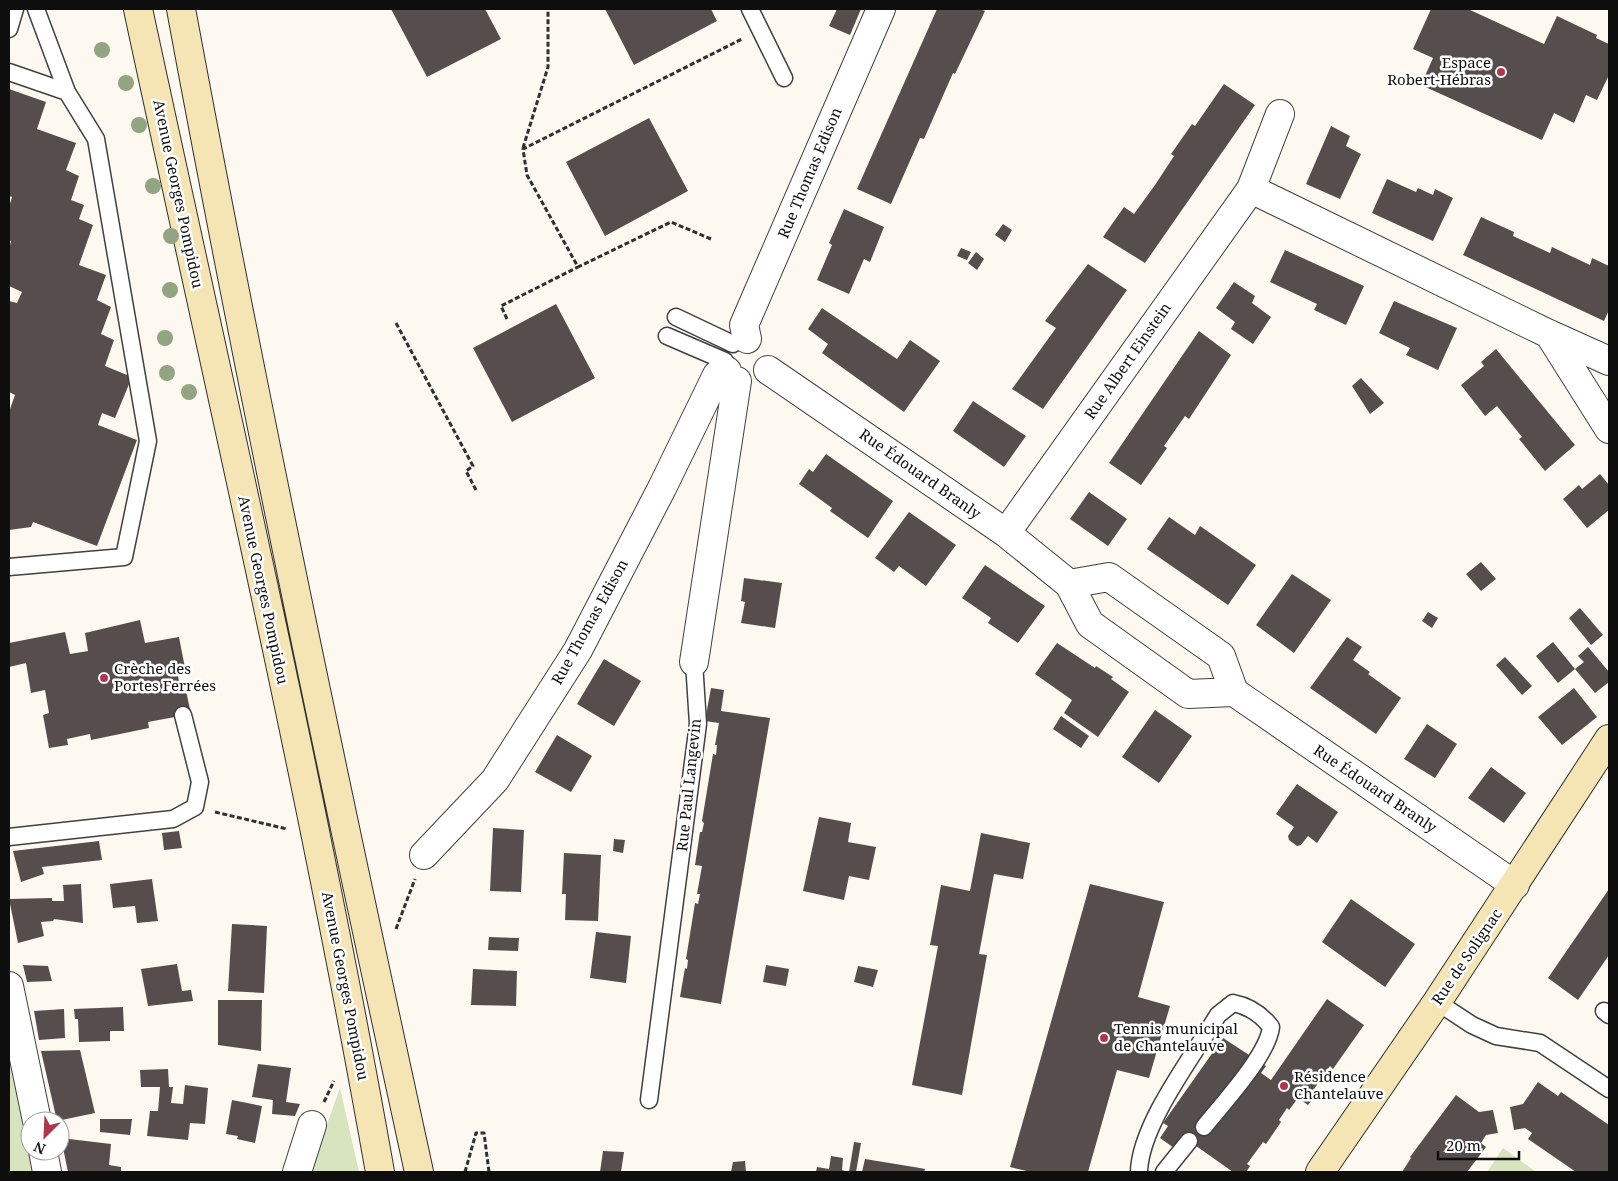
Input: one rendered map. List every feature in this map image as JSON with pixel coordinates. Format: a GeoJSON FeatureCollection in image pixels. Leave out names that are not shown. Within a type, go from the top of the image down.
{"type":"FeatureCollection","features":[{"type":"Feature","properties":{"kind":"main road","name":"Avenue Georges Pompidou"},"geometry":{"type":"LineString","coordinates":[[138,9],[316,837],[380,1172]]}},
{"type":"Feature","properties":{"kind":"main road"},"geometry":{"type":"LineString","coordinates":[[181,9],[216,199],[419,1172]]}},
{"type":"Feature","properties":{"kind":"main road","name":"Rue de Solignac"},"geometry":{"type":"LineString","coordinates":[[1320,1172],[1437,1002],[1609,739]]}},
{"type":"Feature","properties":{"kind":"street","name":"Rue Thomas Edison"},"geometry":{"type":"LineString","coordinates":[[424,855],[495,780],[578,650],[717,376],[734,359],[744,325],[881,9]]}},
{"type":"Feature","properties":{"kind":"street","name":"Rue Albert Einstein"},"geometry":{"type":"LineString","coordinates":[[1006,533],[1251,189],[1280,114]]}},
{"type":"Feature","properties":{"kind":"street"},"geometry":{"type":"LineString","coordinates":[[1251,189],[1549,334],[1609,360]]}},
{"type":"Feature","properties":{"kind":"street"},"geometry":{"type":"LineString","coordinates":[[1549,334],[1609,429]]}},
{"type":"Feature","properties":{"kind":"street"},"geometry":{"type":"LineString","coordinates":[[760,344],[765,349],[769,363],[768,370],[758,380],[751,383],[734,359],[760,344]]}},
{"type":"Feature","properties":{"kind":"street","name":"Rue Paul Langevin"},"geometry":{"type":"LineString","coordinates":[[694,662],[734,359]]}},
{"type":"Feature","properties":{"kind":"street","name":"Rue Édouard Branly"},"geometry":{"type":"LineString","coordinates":[[768,370],[1006,533],[1069,584],[1090,624],[1188,694],[1234,692],[1515,885]]}},
{"type":"Feature","properties":{"kind":"street"},"geometry":{"type":"LineString","coordinates":[[1069,584],[1109,577],[1221,656],[1234,692]]}},
{"type":"Feature","properties":{"kind":"street"},"geometry":{"type":"LineString","coordinates":[[9,986],[35,1111]]}},
{"type":"Feature","properties":{"kind":"street"},"geometry":{"type":"LineString","coordinates":[[297,1172],[312,1125]]}},
{"type":"Feature","properties":{"kind":"lane"},"geometry":{"type":"LineString","coordinates":[[9,29],[14,9]]}},
{"type":"Feature","properties":{"kind":"lane"},"geometry":{"type":"LineString","coordinates":[[9,567],[124,557],[148,441],[96,139],[67,92],[36,9]]}},
{"type":"Feature","properties":{"kind":"lane"},"geometry":{"type":"LineString","coordinates":[[750,9],[784,78]]}},
{"type":"Feature","properties":{"kind":"lane"},"geometry":{"type":"LineString","coordinates":[[9,72],[67,92]]}},
{"type":"Feature","properties":{"kind":"lane"},"geometry":{"type":"LineString","coordinates":[[676,317],[734,359]]}},
{"type":"Feature","properties":{"kind":"lane"},"geometry":{"type":"LineString","coordinates":[[667,336],[734,359]]}},
{"type":"Feature","properties":{"kind":"lane","name":"Rue Paul Langevin"},"geometry":{"type":"LineString","coordinates":[[649,1100],[698,724],[694,662]]}},
{"type":"Feature","properties":{"kind":"lane"},"geometry":{"type":"LineString","coordinates":[[9,838],[173,819],[195,807],[200,782],[183,715]]}},
{"type":"Feature","properties":{"kind":"lane"},"geometry":{"type":"LineString","coordinates":[[1437,1002],[1472,1025],[1496,1036],[1540,1043],[1609,1089]]}},
{"type":"Feature","properties":{"kind":"lane"},"geometry":{"type":"LineString","coordinates":[[1140,1172],[1144,1141],[1154,1119],[1218,1015],[1233,1003],[1245,1005],[1263,1017],[1271,1027],[1270,1037],[1256,1060],[1204,1127]]}},
{"type":"Feature","properties":{"kind":"lane"},"geometry":{"type":"LineString","coordinates":[[1164,1172],[1189,1141]]}},
{"type":"Feature","properties":{"kind":"path"},"geometry":{"type":"LineString","coordinates":[[548,9],[548,67],[523,149],[527,174],[578,267]]}},
{"type":"Feature","properties":{"kind":"path"},"geometry":{"type":"LineString","coordinates":[[523,149],[760,29]]}},
{"type":"Feature","properties":{"kind":"path"},"geometry":{"type":"LineString","coordinates":[[507,318],[501,306],[672,222],[711,239]]}},
{"type":"Feature","properties":{"kind":"path"},"geometry":{"type":"LineString","coordinates":[[396,323],[473,466],[466,471],[476,490]]}},
{"type":"Feature","properties":{"kind":"path"},"geometry":{"type":"LineString","coordinates":[[195,807],[316,837]]}},
{"type":"Feature","properties":{"kind":"path"},"geometry":{"type":"LineString","coordinates":[[394,934],[424,855]]}},
{"type":"Feature","properties":{"kind":"path"},"geometry":{"type":"LineString","coordinates":[[466,1172],[476,1132],[484,1133],[490,1172]]}},
{"type":"Feature","properties":{"kind":"green space"},"geometry":{"type":"Polygon","coordinates":[[[9,1044],[23,1111],[20,1111],[20,1161],[34,1161],[36,1172],[9,1172],[9,1044]]]}},
{"type":"Feature","properties":{"kind":"green space"},"geometry":{"type":"Polygon","coordinates":[[[340,1088],[359,1172],[310,1172],[340,1088]]]}},
{"type":"Feature","properties":{"kind":"green space"},"geometry":{"type":"Polygon","coordinates":[[[1503,1148],[1536,1172],[1487,1172],[1503,1148]]]}},
{"type":"Feature","properties":{"kind":"building"},"geometry":{"type":"Polygon","coordinates":[[[391,9],[485,9],[501,39],[427,77],[391,9]]]}},
{"type":"Feature","properties":{"kind":"building"},"geometry":{"type":"Polygon","coordinates":[[[605,9],[711,9],[717,21],[634,65],[605,9]]]}},
{"type":"Feature","properties":{"kind":"building"},"geometry":{"type":"Polygon","coordinates":[[[837,9],[861,9],[850,35],[829,26],[837,9]]]}},
{"type":"Feature","properties":{"kind":"building"},"geometry":{"type":"Polygon","coordinates":[[[937,9],[980,9],[985,11],[955,74],[953,73],[924,139],[920,138],[891,204],[857,189],[937,9]]]}},
{"type":"Feature","properties":{"kind":"building","name":"Espace Robert-Hébras"},"geometry":{"type":"Polygon","coordinates":[[[1431,9],[1468,9],[1544,44],[1557,16],[1597,35],[1596,38],[1609,44],[1609,75],[1597,100],[1586,95],[1574,123],[1554,113],[1542,140],[1421,85],[1433,58],[1413,49],[1431,9]]]}},
{"type":"Feature","properties":{"kind":"building"},"geometry":{"type":"Polygon","coordinates":[[[1224,84],[1255,105],[1145,263],[1103,237],[1124,207],[1134,214],[1174,156],[1171,154],[1192,124],[1195,126],[1224,84]]]}},
{"type":"Feature","properties":{"kind":"building"},"geometry":{"type":"Polygon","coordinates":[[[9,89],[46,102],[37,129],[76,143],[66,170],[79,176],[71,200],[84,205],[79,219],[93,225],[79,265],[106,275],[97,300],[111,307],[101,334],[114,340],[105,366],[132,377],[115,418],[102,413],[98,425],[137,440],[97,546],[33,522],[31,527],[9,530],[9,412],[15,395],[9,392],[9,301],[17,303],[22,292],[9,286],[9,249],[11,241],[9,240],[9,207],[12,197],[9,196],[9,89]]]}},
{"type":"Feature","properties":{"kind":"building"},"geometry":{"type":"Polygon","coordinates":[[[649,118],[688,191],[605,236],[566,162],[649,118]]]}},
{"type":"Feature","properties":{"kind":"building"},"geometry":{"type":"Polygon","coordinates":[[[1331,126],[1350,136],[1346,146],[1361,154],[1340,199],[1306,184],[1331,126]]]}},
{"type":"Feature","properties":{"kind":"building"},"geometry":{"type":"Polygon","coordinates":[[[1387,179],[1416,192],[1418,188],[1433,195],[1435,189],[1453,198],[1433,241],[1372,213],[1387,179]]]}},
{"type":"Feature","properties":{"kind":"building"},"geometry":{"type":"Polygon","coordinates":[[[844,209],[884,227],[870,262],[864,259],[849,294],[817,280],[832,245],[829,243],[844,209]]]}},
{"type":"Feature","properties":{"kind":"building"},"geometry":{"type":"Polygon","coordinates":[[[1481,217],[1514,232],[1513,236],[1550,253],[1552,247],[1590,265],[1592,258],[1609,266],[1609,310],[1604,321],[1463,255],[1481,217]]]}},
{"type":"Feature","properties":{"kind":"building"},"geometry":{"type":"Polygon","coordinates":[[[1003,224],[1012,230],[1005,242],[995,235],[1003,224]]]}},
{"type":"Feature","properties":{"kind":"building"},"geometry":{"type":"Polygon","coordinates":[[[961,248],[971,252],[967,260],[957,256],[961,248]]]}},
{"type":"Feature","properties":{"kind":"building"},"geometry":{"type":"Polygon","coordinates":[[[1285,250],[1364,286],[1346,325],[1314,310],[1317,304],[1270,282],[1285,250]]]}},
{"type":"Feature","properties":{"kind":"building"},"geometry":{"type":"Polygon","coordinates":[[[976,252],[984,259],[977,270],[968,263],[976,252]]]}},
{"type":"Feature","properties":{"kind":"building"},"geometry":{"type":"Polygon","coordinates":[[[1088,264],[1127,290],[1043,409],[1012,389],[1056,328],[1045,321],[1088,264]]]}},
{"type":"Feature","properties":{"kind":"building"},"geometry":{"type":"Polygon","coordinates":[[[1234,282],[1255,296],[1252,303],[1271,317],[1253,344],[1231,329],[1235,322],[1216,308],[1234,282]]]}},
{"type":"Feature","properties":{"kind":"building"},"geometry":{"type":"Polygon","coordinates":[[[1394,301],[1457,328],[1438,370],[1406,355],[1410,348],[1379,333],[1394,301]]]}},
{"type":"Feature","properties":{"kind":"building"},"geometry":{"type":"Polygon","coordinates":[[[556,304],[595,378],[512,422],[473,348],[556,304]]]}},
{"type":"Feature","properties":{"kind":"building"},"geometry":{"type":"Polygon","coordinates":[[[822,308],[897,359],[910,340],[940,361],[904,412],[822,353],[828,344],[808,329],[822,308]]]}},
{"type":"Feature","properties":{"kind":"building"},"geometry":{"type":"Polygon","coordinates":[[[1199,331],[1231,355],[1189,419],[1185,416],[1164,446],[1167,448],[1141,485],[1109,463],[1199,331]]]}},
{"type":"Feature","properties":{"kind":"building"},"geometry":{"type":"Polygon","coordinates":[[[1496,349],[1575,445],[1545,471],[1519,439],[1522,437],[1497,406],[1485,416],[1461,385],[1484,366],[1481,362],[1496,349]]]}},
{"type":"Feature","properties":{"kind":"building"},"geometry":{"type":"Polygon","coordinates":[[[1361,378],[1384,403],[1370,414],[1352,386],[1361,378]]]}},
{"type":"Feature","properties":{"kind":"building"},"geometry":{"type":"Polygon","coordinates":[[[973,401],[1026,436],[1004,467],[953,431],[973,401]]]}},
{"type":"Feature","properties":{"kind":"building"},"geometry":{"type":"Polygon","coordinates":[[[826,454],[893,501],[868,538],[830,511],[832,508],[799,484],[809,469],[813,472],[826,454]]]}},
{"type":"Feature","properties":{"kind":"building"},"geometry":{"type":"Polygon","coordinates":[[[1600,474],[1609,485],[1609,510],[1587,528],[1563,499],[1579,485],[1582,489],[1600,474]]]}},
{"type":"Feature","properties":{"kind":"building"},"geometry":{"type":"Polygon","coordinates":[[[1089,492],[1127,519],[1108,546],[1070,519],[1089,492]]]}},
{"type":"Feature","properties":{"kind":"building"},"geometry":{"type":"Polygon","coordinates":[[[909,512],[956,545],[926,586],[899,566],[894,572],[875,558],[909,512]]]}},
{"type":"Feature","properties":{"kind":"building"},"geometry":{"type":"Polygon","coordinates":[[[1169,517],[1195,535],[1200,526],[1256,565],[1228,605],[1147,549],[1169,517]]]}},
{"type":"Feature","properties":{"kind":"building"},"geometry":{"type":"Polygon","coordinates":[[[1481,562],[1496,579],[1481,591],[1466,574],[1481,562]]]}},
{"type":"Feature","properties":{"kind":"building"},"geometry":{"type":"Polygon","coordinates":[[[985,565],[1045,606],[1018,643],[988,623],[991,618],[962,598],[985,565]]]}},
{"type":"Feature","properties":{"kind":"building"},"geometry":{"type":"Polygon","coordinates":[[[1292,574],[1331,600],[1294,653],[1256,625],[1292,574]]]}},
{"type":"Feature","properties":{"kind":"building"},"geometry":{"type":"Polygon","coordinates":[[[744,578],[782,583],[775,628],[741,623],[745,602],[741,601],[744,578]]]}},
{"type":"Feature","properties":{"kind":"building"},"geometry":{"type":"Polygon","coordinates":[[[1580,608],[1603,635],[1591,645],[1569,618],[1580,608]]]}},
{"type":"Feature","properties":{"kind":"building"},"geometry":{"type":"Polygon","coordinates":[[[1428,612],[1438,618],[1432,628],[1422,621],[1428,612]]]}},
{"type":"Feature","properties":{"kind":"building","name":"Crèche des Portes Ferrées"},"geometry":{"type":"Polygon","coordinates":[[[140,620],[145,643],[179,637],[185,668],[177,670],[180,687],[185,686],[191,714],[148,722],[149,728],[91,740],[90,734],[67,739],[68,745],[49,748],[43,715],[49,713],[45,690],[31,693],[26,663],[9,667],[9,643],[65,632],[70,654],[88,651],[85,633],[140,620]]]}},
{"type":"Feature","properties":{"kind":"building"},"geometry":{"type":"Polygon","coordinates":[[[1347,637],[1362,647],[1353,660],[1370,672],[1368,674],[1401,698],[1376,734],[1310,688],[1347,637]]]}},
{"type":"Feature","properties":{"kind":"building"},"geometry":{"type":"Polygon","coordinates":[[[1553,642],[1575,669],[1558,683],[1536,656],[1553,642]]]}},
{"type":"Feature","properties":{"kind":"building"},"geometry":{"type":"Polygon","coordinates":[[[1057,643],[1095,668],[1096,666],[1113,677],[1111,679],[1129,692],[1098,737],[1064,713],[1072,700],[1035,674],[1057,643]]]}},
{"type":"Feature","properties":{"kind":"building"},"geometry":{"type":"Polygon","coordinates":[[[1588,647],[1609,672],[1609,682],[1595,693],[1575,669],[1584,662],[1578,656],[1588,647]]]}},
{"type":"Feature","properties":{"kind":"building"},"geometry":{"type":"Polygon","coordinates":[[[1505,657],[1532,686],[1522,695],[1496,665],[1505,657]]]}},
{"type":"Feature","properties":{"kind":"building"},"geometry":{"type":"Polygon","coordinates":[[[604,659],[641,681],[614,726],[577,704],[604,659]]]}},
{"type":"Feature","properties":{"kind":"building"},"geometry":{"type":"Polygon","coordinates":[[[711,688],[724,690],[721,711],[770,718],[721,1004],[680,997],[685,968],[687,969],[688,960],[686,959],[695,903],[698,904],[700,894],[697,894],[702,866],[695,865],[700,832],[702,832],[704,823],[702,821],[713,754],[716,755],[717,745],[715,745],[719,723],[705,721],[711,688]]]}},
{"type":"Feature","properties":{"kind":"building"},"geometry":{"type":"Polygon","coordinates":[[[1574,688],[1597,717],[1562,745],[1538,717],[1574,688]]]}},
{"type":"Feature","properties":{"kind":"building"},"geometry":{"type":"Polygon","coordinates":[[[1155,710],[1192,736],[1159,783],[1122,757],[1155,710]]]}},
{"type":"Feature","properties":{"kind":"building"},"geometry":{"type":"Polygon","coordinates":[[[1061,716],[1089,736],[1081,748],[1053,729],[1061,716]]]}},
{"type":"Feature","properties":{"kind":"building"},"geometry":{"type":"Polygon","coordinates":[[[1427,724],[1457,744],[1435,778],[1404,759],[1427,724]]]}},
{"type":"Feature","properties":{"kind":"building"},"geometry":{"type":"Polygon","coordinates":[[[557,735],[592,756],[571,792],[535,772],[557,735]]]}},
{"type":"Feature","properties":{"kind":"building"},"geometry":{"type":"Polygon","coordinates":[[[1491,767],[1526,793],[1504,823],[1468,798],[1491,767]]]}},
{"type":"Feature","properties":{"kind":"building"},"geometry":{"type":"Polygon","coordinates":[[[1297,784],[1338,812],[1317,843],[1308,836],[1301,845],[1297,846],[1289,840],[1288,836],[1294,827],[1276,814],[1297,784]]]}},
{"type":"Feature","properties":{"kind":"building"},"geometry":{"type":"Polygon","coordinates":[[[819,817],[851,823],[848,842],[876,847],[869,880],[849,876],[844,900],[803,891],[819,817]]]}},
{"type":"Feature","properties":{"kind":"building"},"geometry":{"type":"Polygon","coordinates":[[[493,828],[524,830],[521,892],[490,891],[493,828]]]}},
{"type":"Feature","properties":{"kind":"building"},"geometry":{"type":"Polygon","coordinates":[[[179,831],[182,848],[164,850],[162,833],[179,831]]]}},
{"type":"Feature","properties":{"kind":"building"},"geometry":{"type":"Polygon","coordinates":[[[981,833],[1030,843],[1023,879],[994,874],[979,954],[987,955],[962,1095],[912,1085],[938,946],[930,945],[941,885],[970,891],[981,833]]]}},
{"type":"Feature","properties":{"kind":"building"},"geometry":{"type":"Polygon","coordinates":[[[614,839],[625,840],[623,853],[613,851],[614,839]]]}},
{"type":"Feature","properties":{"kind":"building"},"geometry":{"type":"Polygon","coordinates":[[[99,841],[102,860],[42,867],[44,874],[21,882],[13,851],[99,841]]]}},
{"type":"Feature","properties":{"kind":"building"},"geometry":{"type":"Polygon","coordinates":[[[564,853],[601,855],[598,921],[565,920],[566,894],[562,894],[564,853]]]}},
{"type":"Feature","properties":{"kind":"building"},"geometry":{"type":"Polygon","coordinates":[[[152,879],[158,921],[137,923],[135,906],[113,908],[110,884],[152,879]]]}},
{"type":"Feature","properties":{"kind":"building"},"geometry":{"type":"Polygon","coordinates":[[[81,884],[83,923],[54,919],[53,921],[41,922],[44,936],[18,943],[9,899],[52,898],[52,901],[64,901],[63,885],[81,884]]]}},
{"type":"Feature","properties":{"kind":"building","name":"Tennis municipal de Chantelauve"},"geometry":{"type":"Polygon","coordinates":[[[1090,884],[1164,902],[1138,997],[1170,1006],[1149,1078],[1117,1070],[1088,1172],[1031,1172],[1010,1167],[1090,884]]]}},
{"type":"Feature","properties":{"kind":"building"},"geometry":{"type":"Polygon","coordinates":[[[1609,889],[1609,955],[1578,1000],[1548,978],[1609,889]]]}},
{"type":"Feature","properties":{"kind":"building"},"geometry":{"type":"Polygon","coordinates":[[[1351,899],[1415,944],[1385,987],[1322,942],[1351,899]]]}},
{"type":"Feature","properties":{"kind":"building"},"geometry":{"type":"Polygon","coordinates":[[[232,924],[267,926],[264,993],[228,991],[232,924]]]}},
{"type":"Feature","properties":{"kind":"building"},"geometry":{"type":"Polygon","coordinates":[[[596,932],[631,936],[626,983],[590,978],[596,932]]]}},
{"type":"Feature","properties":{"kind":"building"},"geometry":{"type":"Polygon","coordinates":[[[489,937],[519,938],[518,951],[488,950],[489,937]]]}},
{"type":"Feature","properties":{"kind":"building"},"geometry":{"type":"Polygon","coordinates":[[[177,964],[182,991],[191,990],[193,1001],[148,1006],[141,969],[177,964]]]}},
{"type":"Feature","properties":{"kind":"building"},"geometry":{"type":"Polygon","coordinates":[[[23,965],[48,966],[52,981],[27,982],[23,965]]]}},
{"type":"Feature","properties":{"kind":"building"},"geometry":{"type":"Polygon","coordinates":[[[766,965],[789,969],[786,986],[763,982],[766,965]]]}},
{"type":"Feature","properties":{"kind":"building"},"geometry":{"type":"Polygon","coordinates":[[[858,966],[878,970],[873,987],[854,982],[858,966]]]}},
{"type":"Feature","properties":{"kind":"building"},"geometry":{"type":"Polygon","coordinates":[[[473,969],[517,971],[516,1006],[471,1005],[473,969]]]}},
{"type":"Feature","properties":{"kind":"building","name":"Résidence Chantelauve"},"geometry":{"type":"Polygon","coordinates":[[[1327,999],[1364,1025],[1333,1069],[1330,1066],[1312,1092],[1316,1095],[1308,1105],[1298,1098],[1289,1110],[1287,1108],[1279,1120],[1281,1122],[1266,1144],[1263,1142],[1247,1164],[1250,1166],[1246,1172],[1233,1172],[1182,1136],[1174,1148],[1160,1138],[1168,1126],[1163,1123],[1223,1038],[1266,1066],[1261,1073],[1271,1080],[1327,999]]]}},
{"type":"Feature","properties":{"kind":"building"},"geometry":{"type":"Polygon","coordinates":[[[218,1000],[262,1000],[261,1051],[218,1045],[218,1000]]]}},
{"type":"Feature","properties":{"kind":"building"},"geometry":{"type":"Polygon","coordinates":[[[123,1007],[124,1031],[110,1031],[110,1041],[79,1042],[78,1019],[75,1019],[74,1009],[123,1007]]]}},
{"type":"Feature","properties":{"kind":"building"},"geometry":{"type":"Polygon","coordinates":[[[64,1009],[65,1038],[39,1040],[34,1011],[64,1009]]]}},
{"type":"Feature","properties":{"kind":"building"},"geometry":{"type":"Polygon","coordinates":[[[80,1050],[95,1113],[70,1118],[70,1111],[55,1111],[41,1051],[80,1050]]]}},
{"type":"Feature","properties":{"kind":"building"},"geometry":{"type":"Polygon","coordinates":[[[258,1064],[291,1068],[286,1102],[300,1104],[295,1116],[272,1114],[273,1100],[252,1097],[258,1064]]]}},
{"type":"Feature","properties":{"kind":"building"},"geometry":{"type":"Polygon","coordinates":[[[168,1069],[169,1087],[173,1087],[171,1103],[183,1104],[185,1085],[208,1088],[205,1124],[190,1123],[188,1140],[147,1136],[150,1111],[158,1111],[160,1087],[141,1087],[140,1070],[168,1069]]]}},
{"type":"Feature","properties":{"kind":"building"},"geometry":{"type":"Polygon","coordinates":[[[1538,1082],[1558,1096],[1561,1092],[1609,1125],[1609,1172],[1576,1172],[1528,1139],[1532,1133],[1525,1128],[1514,1130],[1510,1107],[1523,1104],[1538,1082]]]}},
{"type":"Feature","properties":{"kind":"building"},"geometry":{"type":"Polygon","coordinates":[[[1456,1095],[1479,1112],[1493,1110],[1498,1133],[1486,1135],[1481,1143],[1486,1147],[1467,1172],[1402,1172],[1410,1157],[1456,1095]]]}},
{"type":"Feature","properties":{"kind":"building"},"geometry":{"type":"Polygon","coordinates":[[[232,1100],[262,1106],[255,1143],[237,1139],[238,1136],[226,1134],[232,1100]]]}},
{"type":"Feature","properties":{"kind":"building"},"geometry":{"type":"Polygon","coordinates":[[[100,1119],[132,1119],[130,1135],[100,1132],[100,1119]]]}},
{"type":"Feature","properties":{"kind":"building"},"geometry":{"type":"Polygon","coordinates":[[[70,1139],[111,1144],[109,1165],[121,1167],[121,1172],[68,1172],[66,1161],[70,1161],[70,1139]]]}},
{"type":"Feature","properties":{"kind":"building"},"geometry":{"type":"Polygon","coordinates":[[[854,1142],[861,1143],[856,1172],[849,1172],[854,1142]]]}},
{"type":"Feature","properties":{"kind":"building"},"geometry":{"type":"Polygon","coordinates":[[[603,1151],[624,1152],[621,1172],[600,1172],[603,1151]]]}},
{"type":"Feature","properties":{"kind":"building"},"geometry":{"type":"Polygon","coordinates":[[[831,1156],[843,1158],[842,1170],[848,1172],[816,1172],[817,1167],[829,1169],[831,1156]]]}},
{"type":"Feature","properties":{"kind":"building"},"geometry":{"type":"Polygon","coordinates":[[[865,1159],[925,1169],[924,1172],[862,1172],[865,1159]]]}},
{"type":"Feature","properties":{"kind":"building"},"geometry":{"type":"Polygon","coordinates":[[[745,1161],[746,1172],[731,1172],[733,1162],[745,1161]]]}},
{"type":"Feature","properties":{"kind":"place","name":"Espace Robert-Hébras"},"geometry":{"type":"Point","coordinates":[1501,72]}},
{"type":"Feature","properties":{"kind":"place","name":"Crèche des Portes Ferrées"},"geometry":{"type":"Point","coordinates":[104,678]}},
{"type":"Feature","properties":{"kind":"place","name":"Tennis municipal de Chantelauve"},"geometry":{"type":"Point","coordinates":[1104,1038]}},
{"type":"Feature","properties":{"kind":"place","name":"Résidence Chantelauve"},"geometry":{"type":"Point","coordinates":[1284,1086]}}]}
